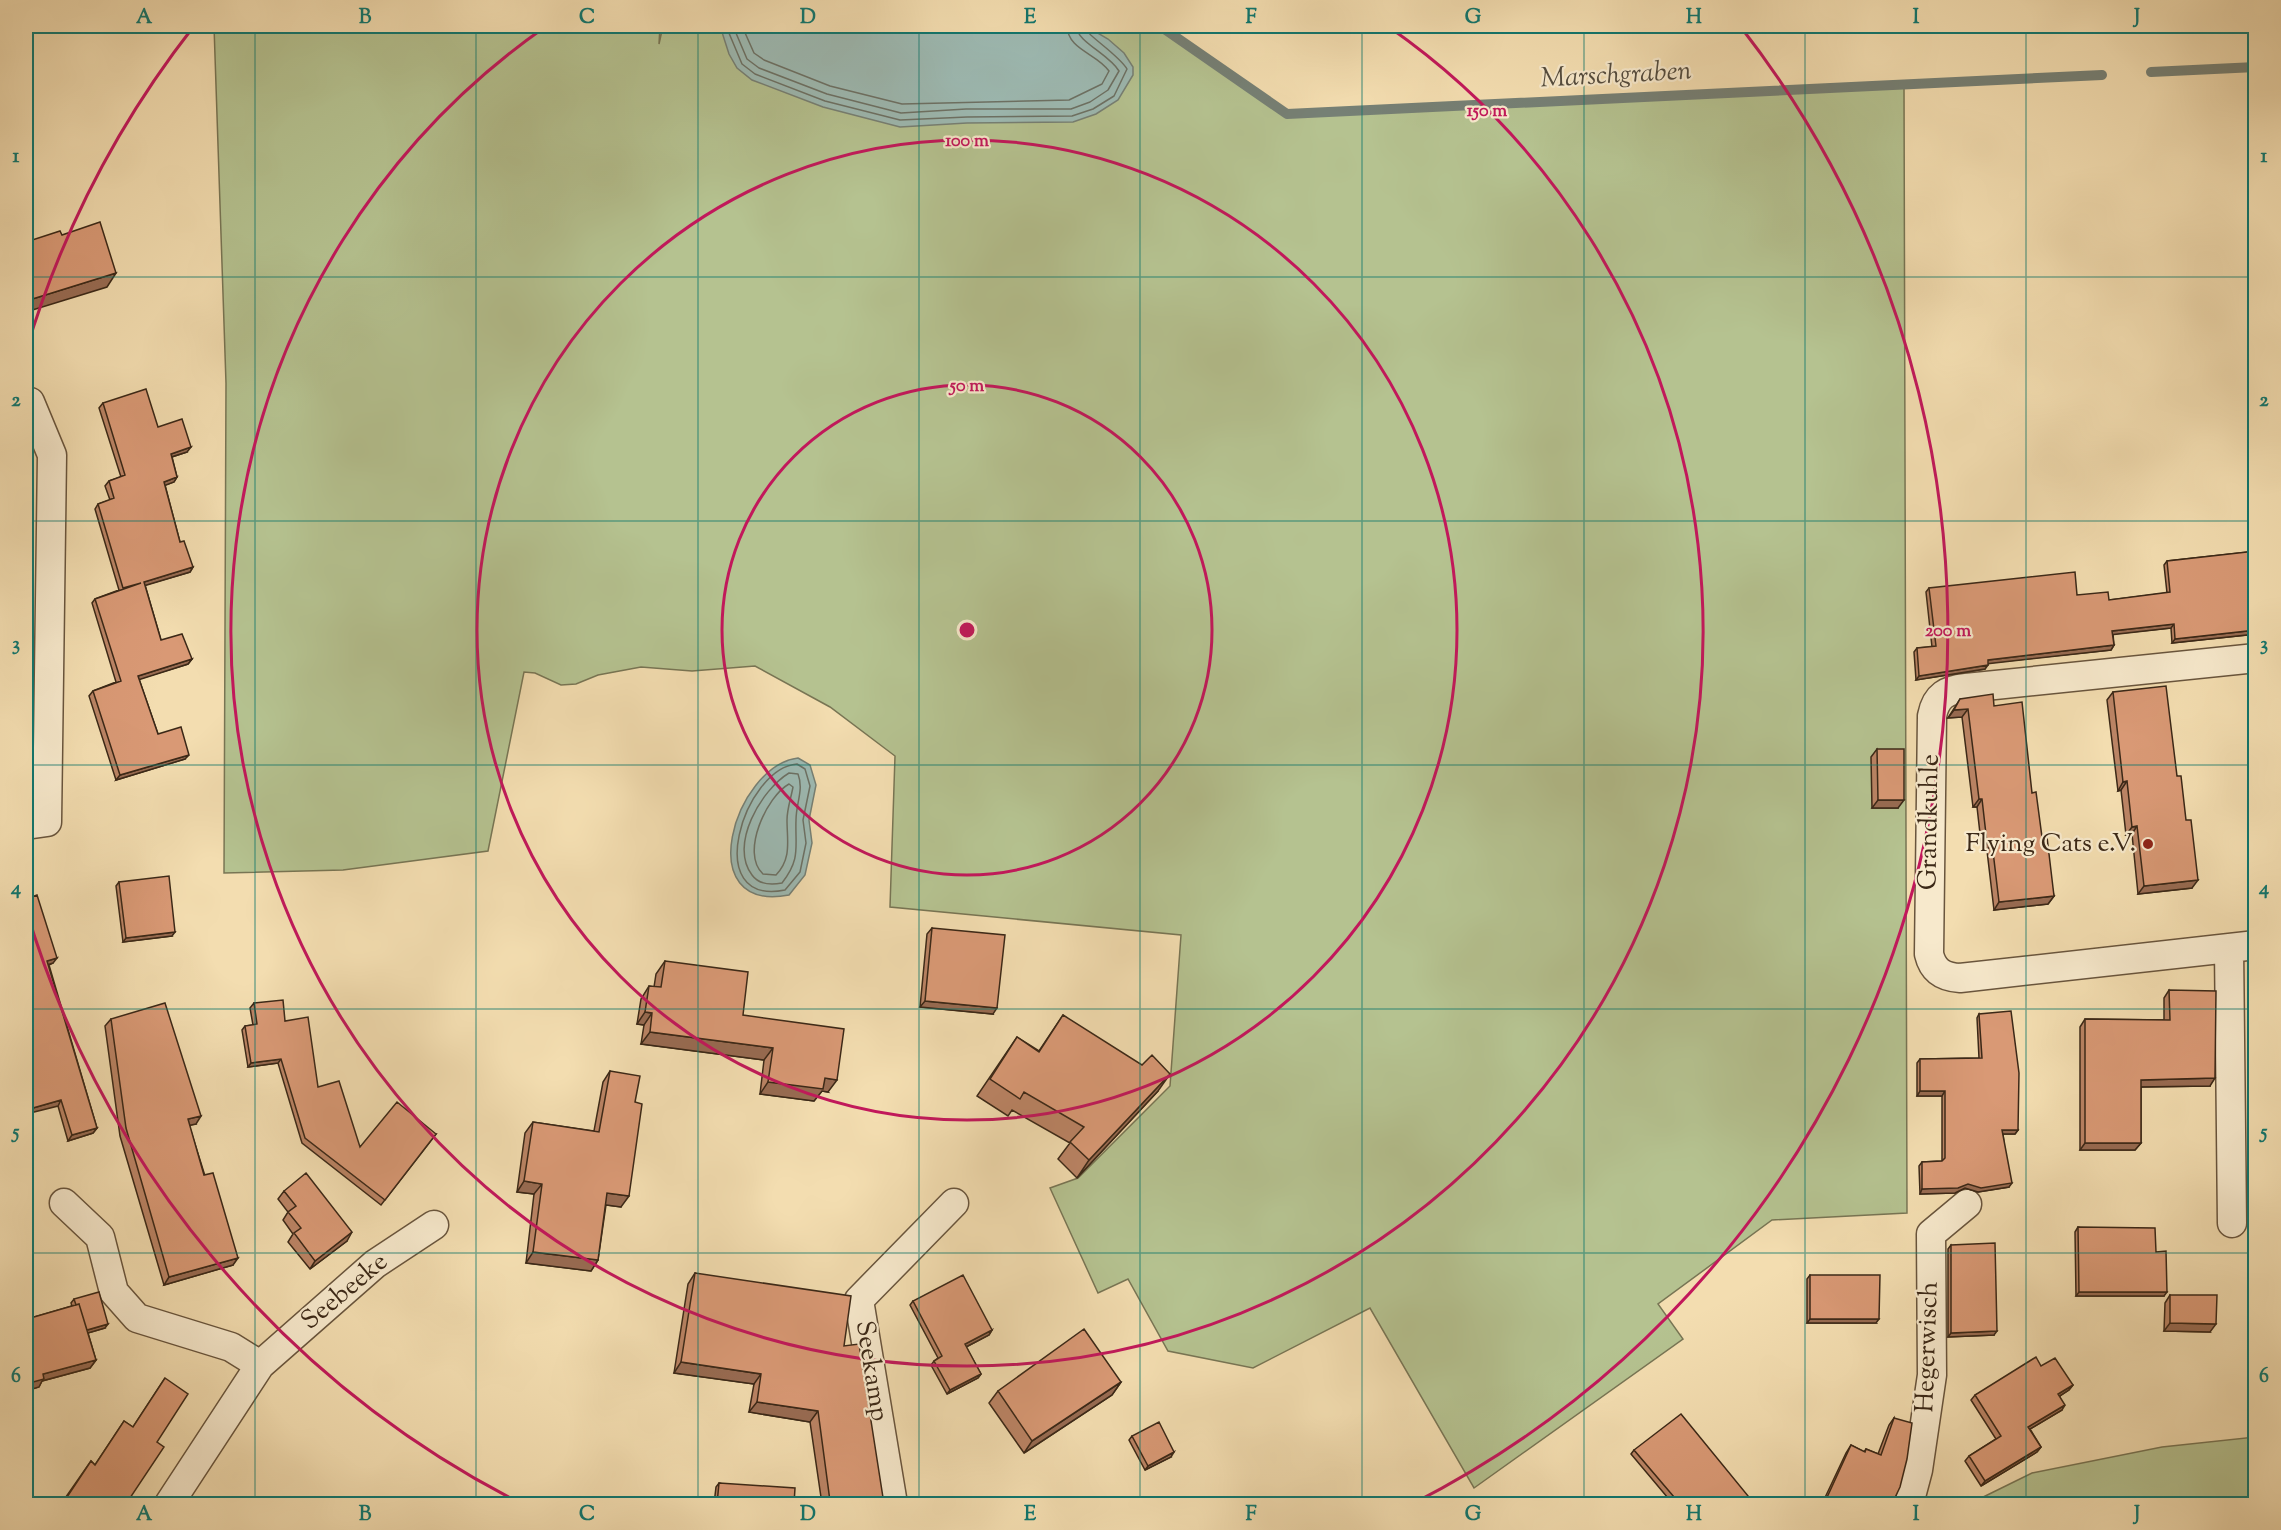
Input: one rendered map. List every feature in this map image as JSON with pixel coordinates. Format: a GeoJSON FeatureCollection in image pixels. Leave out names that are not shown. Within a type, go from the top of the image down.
{"type":"FeatureCollection","features":[{"type":"Feature","properties":{"kind":"street"},"geometry":{"type":"LineString","coordinates":[[26,825],[47,822],[52,455],[30,402]]}},
{"type":"Feature","properties":{"kind":"street","name":"Grandkuhle"},"geometry":{"type":"LineString","coordinates":[[2232,1223],[2242,947],[1960,978],[1939,973],[1932,964],[1929,941],[1932,716],[1938,698],[1955,689],[2256,658]]}},
{"type":"Feature","properties":{"kind":"street"},"geometry":{"type":"LineString","coordinates":[[64,1203],[100,1237],[114,1293],[137,1318],[231,1347],[260,1365]]}},
{"type":"Feature","properties":{"kind":"street","name":"Seekamp"},"geometry":{"type":"LineString","coordinates":[[894,1504],[859,1300],[954,1203]]}},
{"type":"Feature","properties":{"kind":"street","name":"Hegerwisch"},"geometry":{"type":"LineString","coordinates":[[1909,1504],[1918,1470],[1932,1375],[1931,1234],[1967,1204]]}},
{"type":"Feature","properties":{"kind":"street","name":"Seebeeke"},"geometry":{"type":"LineString","coordinates":[[169,1504],[260,1365],[375,1264],[434,1225]]}},
{"type":"Feature","properties":{"kind":"green space"},"geometry":{"type":"Polygon","coordinates":[[[214,26],[660,26],[659,44],[663,26],[1160,26],[1288,114],[1904,85],[1907,1213],[1772,1220],[1658,1304],[1683,1339],[1474,1488],[1370,1308],[1253,1368],[1168,1351],[1128,1279],[1098,1293],[1050,1188],[1078,1178],[1170,1086],[1181,935],[890,907],[895,756],[830,707],[755,666],[692,671],[641,667],[598,675],[576,684],[561,685],[535,673],[524,672],[488,851],[343,870],[224,873],[226,383],[214,26]]]}},
{"type":"Feature","properties":{"kind":"green space"},"geometry":{"type":"Polygon","coordinates":[[[2255,1437],[2255,1504],[1969,1504],[2032,1473],[2162,1447],[2255,1437]]]}},
{"type":"Feature","properties":{"kind":"water"},"geometry":{"type":"Polygon","coordinates":[[[720,26],[1079,26],[1091,29],[1108,39],[1124,53],[1133,67],[1133,75],[1118,100],[1096,114],[1073,122],[967,123],[900,127],[823,107],[752,80],[737,68],[729,54],[720,26]]]}},
{"type":"Feature","properties":{"kind":"water"},"geometry":{"type":"Polygon","coordinates":[[[798,758],[810,765],[816,785],[809,820],[812,843],[805,875],[789,895],[758,895],[740,883],[731,862],[732,837],[741,810],[756,785],[775,767],[798,758]]]}},
{"type":"Feature","properties":{"kind":"building"},"geometry":{"type":"Polygon","coordinates":[[[100,222],[116,273],[26,301],[26,242],[60,231],[62,235],[100,222]]]}},
{"type":"Feature","properties":{"kind":"building"},"geometry":{"type":"Polygon","coordinates":[[[146,389],[158,427],[182,419],[191,447],[171,454],[177,477],[164,482],[180,542],[184,541],[193,567],[144,582],[161,640],[182,634],[192,659],[138,676],[158,734],[181,727],[189,755],[120,775],[93,691],[121,681],[95,599],[141,583],[123,588],[98,504],[114,498],[109,481],[125,475],[103,403],[146,389]]]}},
{"type":"Feature","properties":{"kind":"building"},"geometry":{"type":"Polygon","coordinates":[[[2256,551],[2256,630],[2175,639],[2174,624],[2112,631],[2114,645],[1988,660],[1988,665],[1919,676],[1917,648],[1936,646],[1929,588],[2075,572],[2077,595],[2108,592],[2109,600],[2170,592],[2167,561],[2256,551]]]}},
{"type":"Feature","properties":{"kind":"building"},"geometry":{"type":"Polygon","coordinates":[[[26,592],[31,607],[26,609],[26,592]]]}},
{"type":"Feature","properties":{"kind":"building"},"geometry":{"type":"Polygon","coordinates":[[[2166,686],[2177,776],[2181,776],[2186,820],[2191,820],[2198,880],[2144,886],[2137,826],[2132,827],[2127,781],[2123,782],[2113,692],[2166,686]]]}},
{"type":"Feature","properties":{"kind":"building"},"geometry":{"type":"Polygon","coordinates":[[[1993,694],[1994,706],[2022,702],[2032,793],[2036,792],[2042,837],[2047,837],[2054,896],[1999,902],[1992,843],[1987,843],[1982,799],[1979,799],[1968,709],[1954,710],[1960,699],[1993,694]]]}},
{"type":"Feature","properties":{"kind":"building"},"geometry":{"type":"Polygon","coordinates":[[[1877,749],[1904,749],[1904,800],[1878,800],[1877,749]]]}},
{"type":"Feature","properties":{"kind":"building"},"geometry":{"type":"Polygon","coordinates":[[[169,876],[175,932],[126,938],[119,882],[169,876]]]}},
{"type":"Feature","properties":{"kind":"building"},"geometry":{"type":"Polygon","coordinates":[[[37,895],[57,958],[47,961],[97,1128],[72,1135],[61,1100],[26,1110],[26,899],[37,895]]]}},
{"type":"Feature","properties":{"kind":"building"},"geometry":{"type":"Polygon","coordinates":[[[932,928],[1005,935],[997,1008],[925,1001],[932,928]]]}},
{"type":"Feature","properties":{"kind":"building"},"geometry":{"type":"Polygon","coordinates":[[[665,961],[748,972],[743,1015],[844,1029],[837,1080],[825,1078],[823,1089],[768,1082],[773,1048],[650,1032],[652,1013],[645,1012],[649,986],[661,987],[665,961]]]}},
{"type":"Feature","properties":{"kind":"building"},"geometry":{"type":"Polygon","coordinates":[[[2169,990],[2216,991],[2215,1078],[2141,1080],[2141,1143],[2085,1143],[2085,1019],[2170,1020],[2169,990]]]}},
{"type":"Feature","properties":{"kind":"building"},"geometry":{"type":"Polygon","coordinates":[[[283,1000],[285,1021],[308,1017],[318,1087],[339,1081],[360,1147],[397,1102],[436,1134],[385,1200],[305,1138],[281,1059],[251,1063],[245,1026],[257,1024],[254,1003],[283,1000]]]}},
{"type":"Feature","properties":{"kind":"building"},"geometry":{"type":"Polygon","coordinates":[[[165,1003],[201,1116],[188,1119],[204,1175],[213,1173],[238,1258],[169,1277],[126,1128],[111,1019],[165,1003]]]}},
{"type":"Feature","properties":{"kind":"building"},"geometry":{"type":"Polygon","coordinates":[[[2011,1011],[2019,1073],[2018,1130],[2002,1130],[2012,1183],[1981,1188],[1968,1184],[1958,1188],[1922,1189],[1922,1162],[1942,1161],[1945,1158],[1945,1091],[1920,1091],[1920,1059],[1982,1058],[1979,1014],[2011,1011]]]}},
{"type":"Feature","properties":{"kind":"building"},"geometry":{"type":"Polygon","coordinates":[[[1063,1015],[1142,1065],[1152,1055],[1170,1074],[1089,1160],[1070,1142],[1084,1127],[1024,1092],[1020,1099],[990,1079],[1017,1037],[1039,1052],[1063,1015]]]}},
{"type":"Feature","properties":{"kind":"building"},"geometry":{"type":"Polygon","coordinates":[[[610,1071],[640,1076],[635,1102],[642,1104],[629,1196],[607,1193],[598,1260],[533,1252],[542,1184],[524,1181],[533,1122],[599,1132],[610,1071]]]}},
{"type":"Feature","properties":{"kind":"building"},"geometry":{"type":"Polygon","coordinates":[[[306,1173],[352,1232],[315,1261],[294,1233],[301,1228],[288,1212],[296,1206],[284,1191],[306,1173]]]}},
{"type":"Feature","properties":{"kind":"building"},"geometry":{"type":"Polygon","coordinates":[[[2078,1227],[2155,1228],[2156,1252],[2166,1251],[2167,1292],[2079,1292],[2078,1227]]]}},
{"type":"Feature","properties":{"kind":"building"},"geometry":{"type":"Polygon","coordinates":[[[1995,1243],[1997,1331],[1951,1333],[1951,1245],[1995,1243]]]}},
{"type":"Feature","properties":{"kind":"building"},"geometry":{"type":"Polygon","coordinates":[[[695,1273],[851,1296],[844,1346],[859,1344],[884,1504],[830,1501],[818,1411],[757,1402],[761,1374],[681,1362],[695,1273]]]}},
{"type":"Feature","properties":{"kind":"building"},"geometry":{"type":"Polygon","coordinates":[[[963,1275],[992,1330],[965,1344],[981,1374],[950,1390],[934,1361],[942,1356],[913,1301],[963,1275]]]}},
{"type":"Feature","properties":{"kind":"building"},"geometry":{"type":"Polygon","coordinates":[[[1810,1275],[1880,1275],[1879,1319],[1810,1319],[1810,1275]]]}},
{"type":"Feature","properties":{"kind":"building"},"geometry":{"type":"Polygon","coordinates":[[[99,1292],[108,1324],[87,1330],[79,1304],[76,1305],[74,1299],[99,1292]]]}},
{"type":"Feature","properties":{"kind":"building"},"geometry":{"type":"Polygon","coordinates":[[[2170,1295],[2217,1295],[2216,1324],[2170,1323],[2170,1295]]]}},
{"type":"Feature","properties":{"kind":"building"},"geometry":{"type":"Polygon","coordinates":[[[79,1304],[96,1360],[43,1374],[44,1379],[26,1384],[26,1324],[29,1323],[27,1319],[79,1304]]]}},
{"type":"Feature","properties":{"kind":"building"},"geometry":{"type":"Polygon","coordinates":[[[1084,1329],[1121,1382],[1032,1441],[998,1391],[1084,1329]]]}},
{"type":"Feature","properties":{"kind":"building"},"geometry":{"type":"Polygon","coordinates":[[[2036,1357],[2041,1366],[2055,1358],[2073,1385],[2058,1394],[2065,1405],[2028,1427],[2041,1447],[1985,1481],[1969,1456],[2001,1436],[1975,1395],[2036,1357]]]}},
{"type":"Feature","properties":{"kind":"building"},"geometry":{"type":"Polygon","coordinates":[[[165,1378],[188,1394],[157,1442],[164,1447],[126,1504],[71,1504],[65,1500],[91,1461],[95,1465],[124,1421],[133,1427],[165,1378]]]}},
{"type":"Feature","properties":{"kind":"building"},"geometry":{"type":"Polygon","coordinates":[[[1681,1414],[1753,1502],[1750,1504],[1680,1504],[1634,1450],[1681,1414]]]}},
{"type":"Feature","properties":{"kind":"building"},"geometry":{"type":"Polygon","coordinates":[[[1894,1418],[1912,1423],[1907,1459],[1900,1487],[1892,1504],[1824,1504],[1851,1445],[1865,1452],[1866,1449],[1881,1455],[1894,1418]]]}},
{"type":"Feature","properties":{"kind":"building"},"geometry":{"type":"Polygon","coordinates":[[[1159,1422],[1174,1452],[1148,1466],[1132,1436],[1159,1422]]]}},
{"type":"Feature","properties":{"kind":"building"},"geometry":{"type":"Polygon","coordinates":[[[719,1483],[795,1488],[794,1504],[717,1504],[719,1483]]]}},
{"type":"Feature","properties":{"kind":"waterway","name":"Marschgraben"},"geometry":{"type":"LineString","coordinates":[[1160,26],[1287,114],[2102,75]]}},
{"type":"Feature","properties":{"kind":"waterway","name":"Marschgraben"},"geometry":{"type":"LineString","coordinates":[[2151,72],[2256,67]]}},
{"type":"Feature","properties":{"kind":"place","name":"Flying Cats e.V."},"geometry":{"type":"Point","coordinates":[2148,844]}}]}
